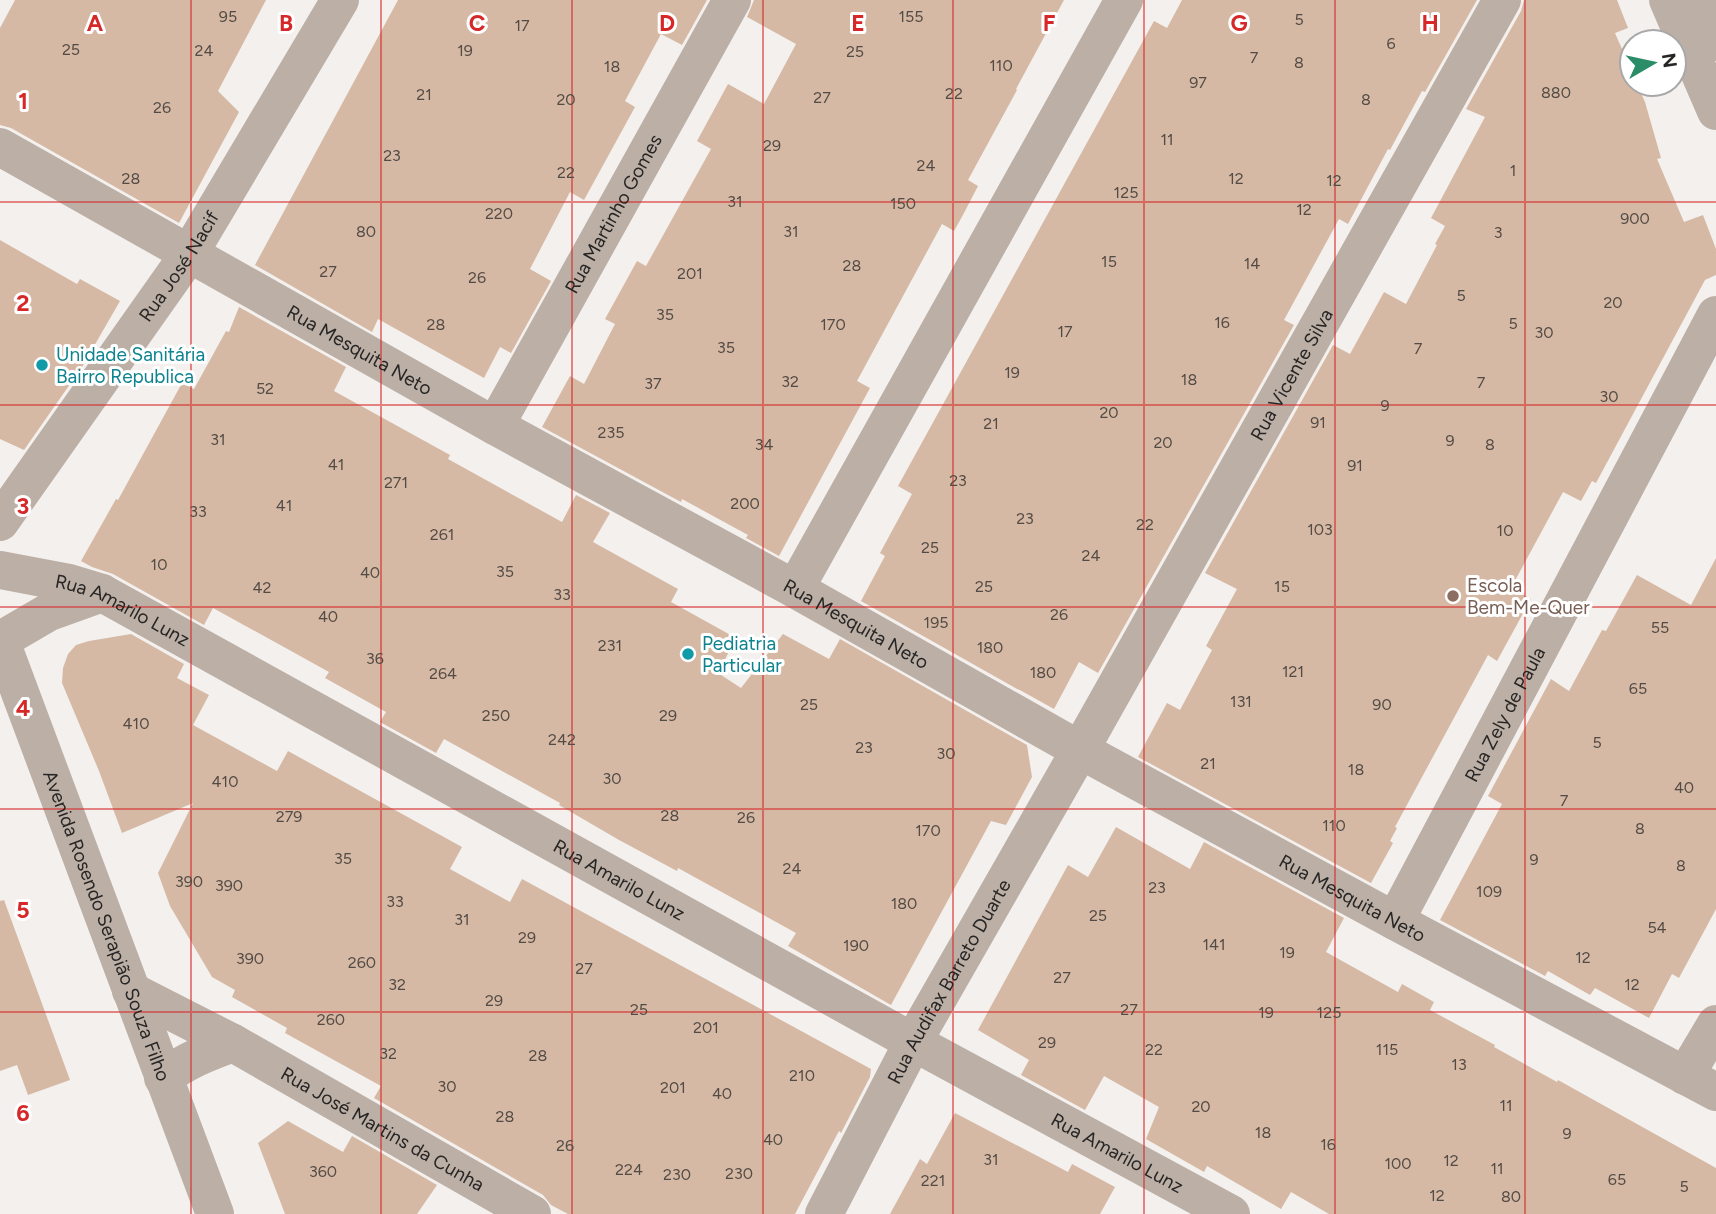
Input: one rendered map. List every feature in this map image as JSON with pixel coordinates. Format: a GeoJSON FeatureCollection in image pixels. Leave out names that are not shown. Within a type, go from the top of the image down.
{"type":"FeatureCollection","features":[{"type":"Feature","properties":{"kind":"street","name":"Rua José Nacif"},"geometry":{"type":"LineString","coordinates":[[0,522],[190,254],[340,0]]}},
{"type":"Feature","properties":{"kind":"street","name":"Rua Martinho Gomes"},"geometry":{"type":"LineString","coordinates":[[495,426],[732,0]]}},
{"type":"Feature","properties":{"kind":"street"},"geometry":{"type":"LineString","coordinates":[[795,589],[1124,0]]}},
{"type":"Feature","properties":{"kind":"street","name":"Rua Vicente Silva"},"geometry":{"type":"LineString","coordinates":[[1080,750],[1502,0]]}},
{"type":"Feature","properties":{"kind":"street"},"geometry":{"type":"LineString","coordinates":[[1668,0],[1716,111]]}},
{"type":"Feature","properties":{"kind":"street"},"geometry":{"type":"LineString","coordinates":[[1699,0],[1716,42]]}},
{"type":"Feature","properties":{"kind":"street","name":"Rua Mesquita Neto"},"geometry":{"type":"LineString","coordinates":[[0,147],[495,426],[795,589],[1080,750],[1701,1084]]}},
{"type":"Feature","properties":{"kind":"street","name":"Rua Zely de Paula"},"geometry":{"type":"LineString","coordinates":[[1395,921],[1715,320]]}},
{"type":"Feature","properties":{"kind":"street","name":"Rua Amarilo Lunz"},"geometry":{"type":"LineString","coordinates":[[0,570],[69,583],[102,593],[913,1042],[1231,1214]]}},
{"type":"Feature","properties":{"kind":"street"},"geometry":{"type":"LineString","coordinates":[[0,639],[49,612],[102,593]]}},
{"type":"Feature","properties":{"kind":"street","name":"Avenida Rosendo Serapião Souza Filho"},"geometry":{"type":"LineString","coordinates":[[0,639],[215,1214]]}},
{"type":"Feature","properties":{"kind":"street","name":"Rua Audifax Barreto Duarte"},"geometry":{"type":"LineString","coordinates":[[824,1214],[913,1042],[1080,750]]}},
{"type":"Feature","properties":{"kind":"street","name":"Rua José Martins da Cunha"},"geometry":{"type":"LineString","coordinates":[[131,991],[233,1044],[533,1214]]}},
{"type":"Feature","properties":{"kind":"street"},"geometry":{"type":"LineString","coordinates":[[1701,1084],[1716,1024]]}},
{"type":"Feature","properties":{"kind":"street"},"geometry":{"type":"LineString","coordinates":[[163,1078],[199,1055],[233,1044]]}},
{"type":"Feature","properties":{"kind":"building"},"geometry":{"type":"Polygon","coordinates":[[[15,0],[266,0],[218,91],[239,112],[179,223],[11,128],[0,125],[0,28],[15,0]]]}},
{"type":"Feature","properties":{"kind":"building"},"geometry":{"type":"Polygon","coordinates":[[[398,0],[707,0],[682,45],[661,34],[625,101],[635,107],[584,200],[570,192],[530,269],[551,281],[511,353],[500,347],[484,378],[378,319],[372,332],[255,265],[398,0]]]}},
{"type":"Feature","properties":{"kind":"building"},"geometry":{"type":"Polygon","coordinates":[[[754,0],[1064,0],[968,180],[978,186],[964,213],[954,231],[942,224],[857,381],[870,388],[779,556],[746,538],[748,535],[682,499],[681,502],[542,427],[570,376],[584,384],[615,324],[605,319],[637,261],[646,266],[711,149],[697,141],[728,84],[764,104],[796,44],[747,17],[754,0]]]}},
{"type":"Feature","properties":{"kind":"building"},"geometry":{"type":"Polygon","coordinates":[[[1182,0],[1477,0],[1425,92],[1422,91],[1390,150],[1388,149],[1348,224],[1339,219],[1284,320],[1294,325],[1098,673],[1079,662],[1054,709],[861,601],[885,556],[880,553],[912,494],[898,486],[1154,21],[1167,28],[1182,0]]]}},
{"type":"Feature","properties":{"kind":"building"},"geometry":{"type":"Polygon","coordinates":[[[1524,0],[1617,0],[1628,28],[1618,28],[1615,33],[1618,40],[1618,98],[1643,98],[1661,158],[1657,159],[1684,222],[1703,215],[1716,249],[1716,275],[1705,280],[1596,483],[1592,481],[1581,501],[1563,492],[1511,588],[1531,599],[1497,661],[1488,655],[1395,827],[1397,828],[1390,841],[1393,843],[1371,883],[1138,757],[1167,703],[1180,710],[1212,650],[1206,646],[1237,589],[1205,573],[1333,345],[1350,354],[1384,292],[1406,304],[1437,245],[1435,244],[1445,226],[1431,218],[1485,117],[1466,109],[1521,11],[1524,0]]]}},
{"type":"Feature","properties":{"kind":"building","name":"Unidade Sanitária Bairro Republica"},"geometry":{"type":"Polygon","coordinates":[[[0,240],[77,284],[80,279],[120,301],[82,367],[24,450],[0,439],[0,240]]]}},
{"type":"Feature","properties":{"kind":"building"},"geometry":{"type":"Polygon","coordinates":[[[239,307],[346,367],[334,391],[450,455],[448,459],[562,522],[576,495],[610,513],[593,542],[678,589],[671,602],[736,638],[718,673],[741,688],[783,634],[829,659],[840,639],[1027,745],[1032,777],[1006,825],[991,821],[891,1005],[788,946],[796,933],[678,868],[677,871],[619,840],[559,805],[560,803],[444,739],[436,753],[380,722],[386,712],[325,678],[329,672],[213,608],[204,625],[113,574],[81,561],[182,383],[194,389],[226,331],[229,332],[239,307]]]}},
{"type":"Feature","properties":{"kind":"building"},"geometry":{"type":"Polygon","coordinates":[[[1716,558],[1716,909],[1679,978],[1672,974],[1649,1018],[1595,988],[1590,995],[1548,971],[1545,976],[1440,920],[1502,804],[1488,796],[1551,679],[1569,691],[1602,630],[1606,631],[1637,575],[1691,605],[1716,558]]]}},
{"type":"Feature","properties":{"kind":"building"},"geometry":{"type":"Polygon","coordinates":[[[131,634],[184,664],[177,678],[209,695],[193,725],[277,771],[288,751],[462,847],[450,869],[510,902],[522,879],[871,1069],[870,1077],[841,1133],[839,1131],[795,1214],[568,1214],[551,1205],[543,1195],[374,1098],[381,1086],[285,1033],[287,1028],[232,997],[235,990],[212,977],[170,906],[158,873],[193,803],[122,833],[62,683],[68,654],[76,645],[131,634]]]}},
{"type":"Feature","properties":{"kind":"building"},"geometry":{"type":"Polygon","coordinates":[[[1116,827],[1190,869],[1204,842],[1344,918],[1326,952],[1398,992],[1402,984],[1434,1002],[1430,1010],[1716,1168],[1716,1214],[1329,1214],[1291,1192],[1281,1209],[1207,1166],[1204,1172],[1146,1139],[1159,1107],[1104,1076],[1085,1110],[1021,1075],[1029,1060],[978,1030],[1068,865],[1088,877],[1116,827]]]}},
{"type":"Feature","properties":{"kind":"building"},"geometry":{"type":"Polygon","coordinates":[[[4,900],[70,1080],[28,1095],[17,1065],[0,1071],[0,901],[4,900]]]}},
{"type":"Feature","properties":{"kind":"building"},"geometry":{"type":"Polygon","coordinates":[[[955,1113],[1068,1172],[1072,1164],[1115,1187],[1100,1214],[890,1214],[920,1159],[927,1164],[955,1113]]]}},
{"type":"Feature","properties":{"kind":"building"},"geometry":{"type":"Polygon","coordinates":[[[288,1121],[343,1152],[352,1136],[437,1185],[417,1214],[285,1214],[258,1143],[288,1121]]]}},
{"type":"Feature","properties":{"kind":"place","name":"Unidade Sanitária Bairro Republica"},"geometry":{"type":"Point","coordinates":[42,365]}},
{"type":"Feature","properties":{"kind":"place","name":"Escola Bem-Me-Quer"},"geometry":{"type":"Point","coordinates":[1453,596]}},
{"type":"Feature","properties":{"kind":"place","name":"Pediatria Particular"},"geometry":{"type":"Point","coordinates":[688,654]}}]}
